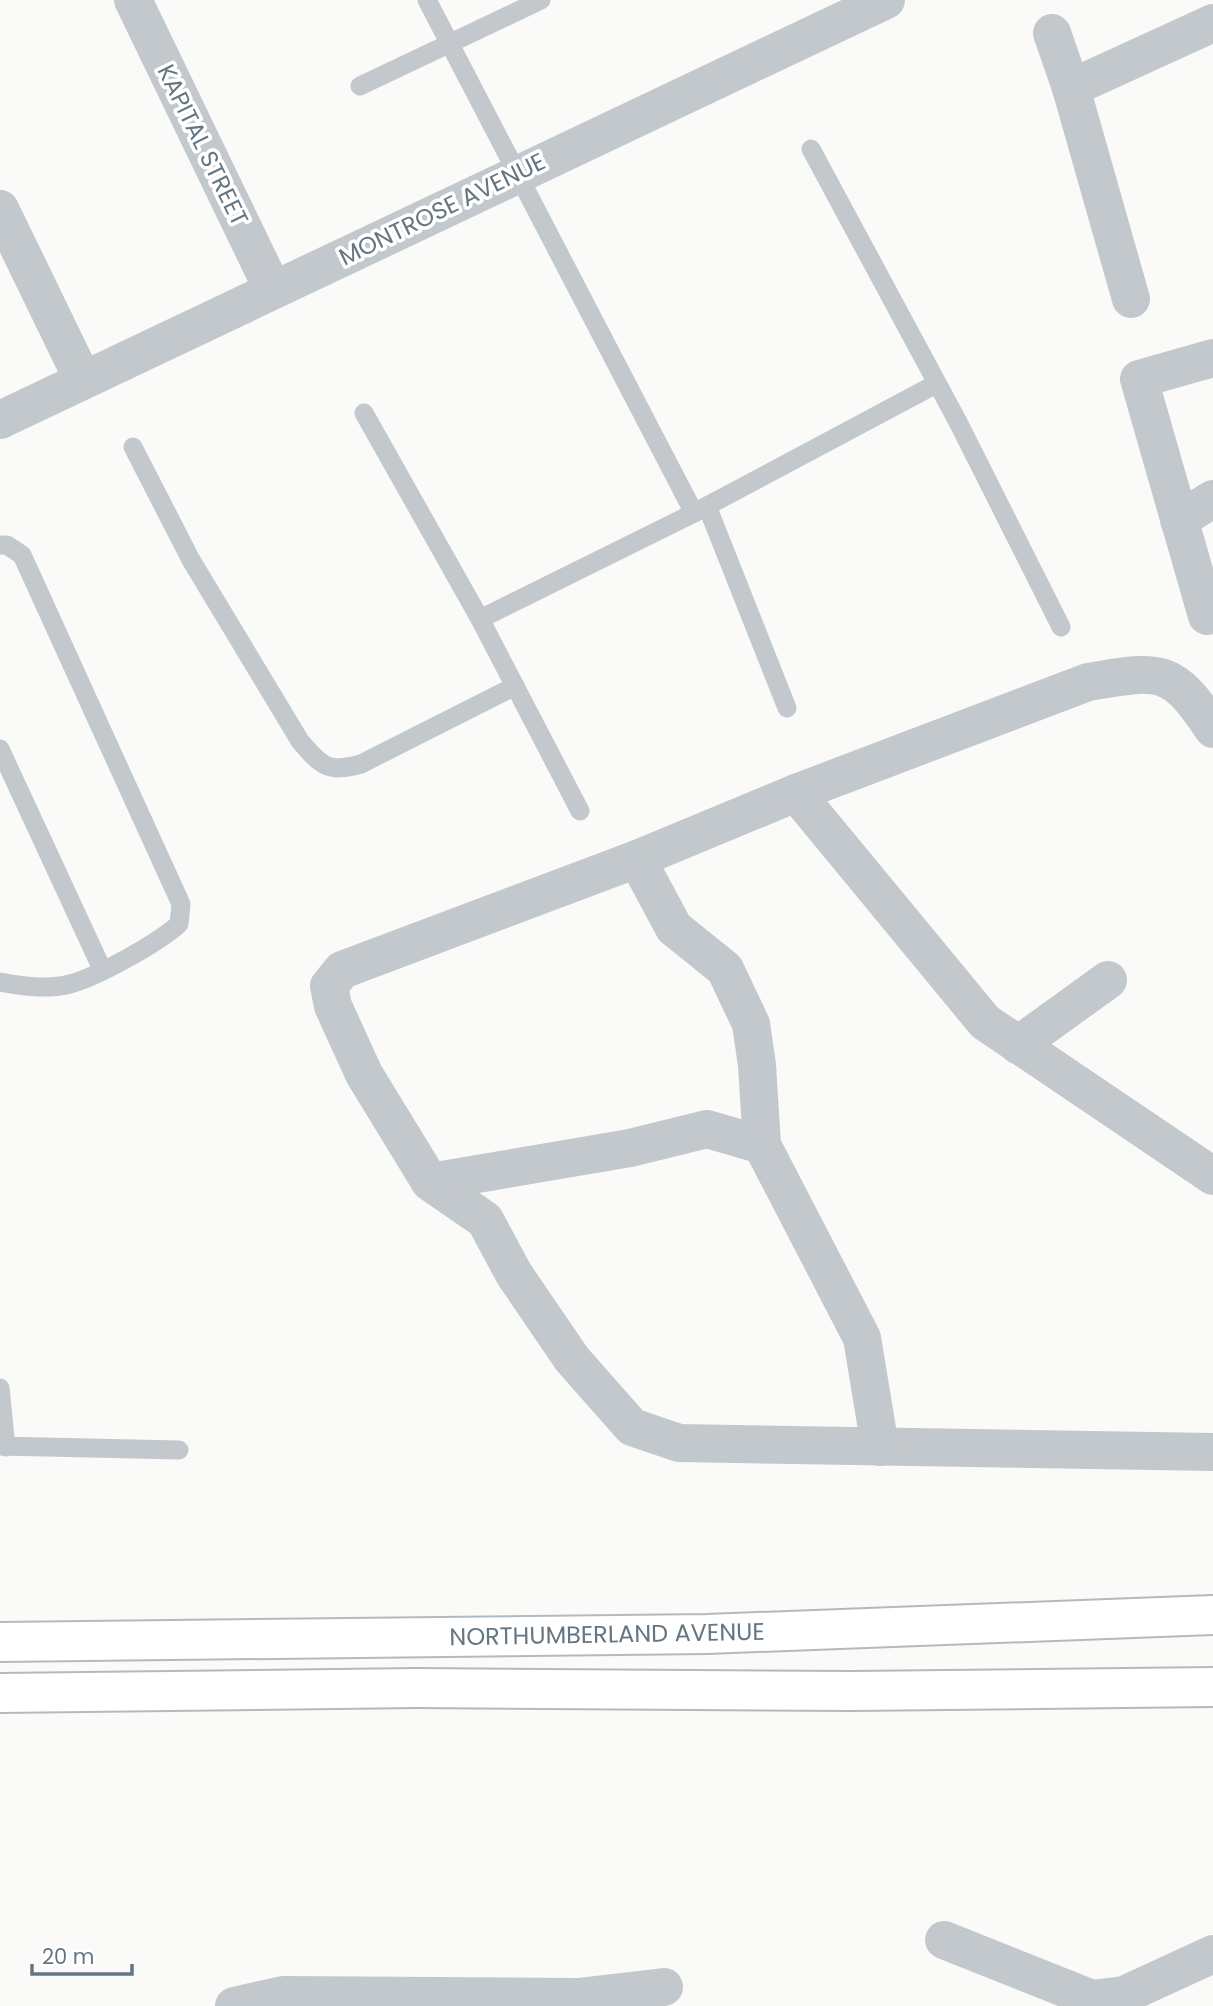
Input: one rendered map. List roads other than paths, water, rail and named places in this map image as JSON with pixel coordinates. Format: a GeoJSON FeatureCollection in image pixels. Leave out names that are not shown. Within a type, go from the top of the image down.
{"type":"FeatureCollection","features":[{"type":"Feature","properties":{"kind":"main road","name":"NORTHUMBERLAND AVENUE"},"geometry":{"type":"LineString","coordinates":[[0,1642],[707,1634],[1213,1615]]}},
{"type":"Feature","properties":{"kind":"main road","name":"NORTHUMBERLAND AVENUE"},"geometry":{"type":"LineString","coordinates":[[0,1693],[417,1688],[852,1691],[1213,1687]]}},
{"type":"Feature","properties":{"kind":"street","name":"KAPITAL STREET"},"geometry":{"type":"LineString","coordinates":[[133,0],[273,290]]}},
{"type":"Feature","properties":{"kind":"street","name":"MONTROSE AVENUE"},"geometry":{"type":"LineString","coordinates":[[0,420],[515,173],[886,0]]}},
{"type":"Feature","properties":{"kind":"street"},"geometry":{"type":"LineString","coordinates":[[1071,88],[1213,23]]}},
{"type":"Feature","properties":{"kind":"street"},"geometry":{"type":"LineString","coordinates":[[1052,33],[1071,88],[1131,299]]}},
{"type":"Feature","properties":{"kind":"street"},"geometry":{"type":"LineString","coordinates":[[0,209],[83,380]]}},
{"type":"Feature","properties":{"kind":"street"},"geometry":{"type":"LineString","coordinates":[[1207,616],[1139,379],[1213,358]]}},
{"type":"Feature","properties":{"kind":"street"},"geometry":{"type":"LineString","coordinates":[[1179,520],[1213,499]]}},
{"type":"Feature","properties":{"kind":"street"},"geometry":{"type":"LineString","coordinates":[[1213,729],[1193,698],[1177,683],[1157,674],[1131,675],[1067,689],[796,793],[637,859],[342,970],[329,986],[333,1006],[364,1074],[430,1182],[485,1220],[514,1274],[572,1359],[632,1427],[679,1443],[1213,1452]]}},
{"type":"Feature","properties":{"kind":"street"},"geometry":{"type":"LineString","coordinates":[[796,793],[985,1022],[1213,1176]]}},
{"type":"Feature","properties":{"kind":"street"},"geometry":{"type":"LineString","coordinates":[[637,859],[674,928],[725,969],[751,1024],[757,1065],[762,1145],[862,1338],[880,1447]]}},
{"type":"Feature","properties":{"kind":"street"},"geometry":{"type":"LineString","coordinates":[[1018,1045],[1108,980]]}},
{"type":"Feature","properties":{"kind":"street"},"geometry":{"type":"LineString","coordinates":[[430,1182],[630,1148],[707,1129],[762,1145]]}},
{"type":"Feature","properties":{"kind":"street"},"geometry":{"type":"LineString","coordinates":[[944,1940],[1068,1998],[1093,1999],[1124,1995],[1213,1954]]}},
{"type":"Feature","properties":{"kind":"street"},"geometry":{"type":"LineString","coordinates":[[234,2006],[283,1995],[578,2001],[664,1987]]}},
{"type":"Feature","properties":{"kind":"lane"},"geometry":{"type":"LineString","coordinates":[[428,0],[515,173],[701,510],[788,708]]}},
{"type":"Feature","properties":{"kind":"lane"},"geometry":{"type":"LineString","coordinates":[[360,86],[541,0]]}},
{"type":"Feature","properties":{"kind":"lane"},"geometry":{"type":"LineString","coordinates":[[811,149],[1061,626]]}},
{"type":"Feature","properties":{"kind":"lane"},"geometry":{"type":"LineString","coordinates":[[480,620],[701,510],[936,384]]}},
{"type":"Feature","properties":{"kind":"lane"},"geometry":{"type":"LineString","coordinates":[[364,413],[480,620],[580,811]]}},
{"type":"Feature","properties":{"kind":"lane"},"geometry":{"type":"LineString","coordinates":[[133,447],[191,560],[300,741],[319,763],[338,770],[361,764],[515,686]]}},
{"type":"Feature","properties":{"kind":"lane"},"geometry":{"type":"LineString","coordinates":[[0,545],[7,545],[22,555],[181,904],[179,924],[161,940],[71,984],[21,986],[0,982]]}},
{"type":"Feature","properties":{"kind":"lane"},"geometry":{"type":"LineString","coordinates":[[0,749],[102,969]]}},
{"type":"Feature","properties":{"kind":"lane"},"geometry":{"type":"LineString","coordinates":[[0,1388],[3,1447],[180,1450]]}}]}
